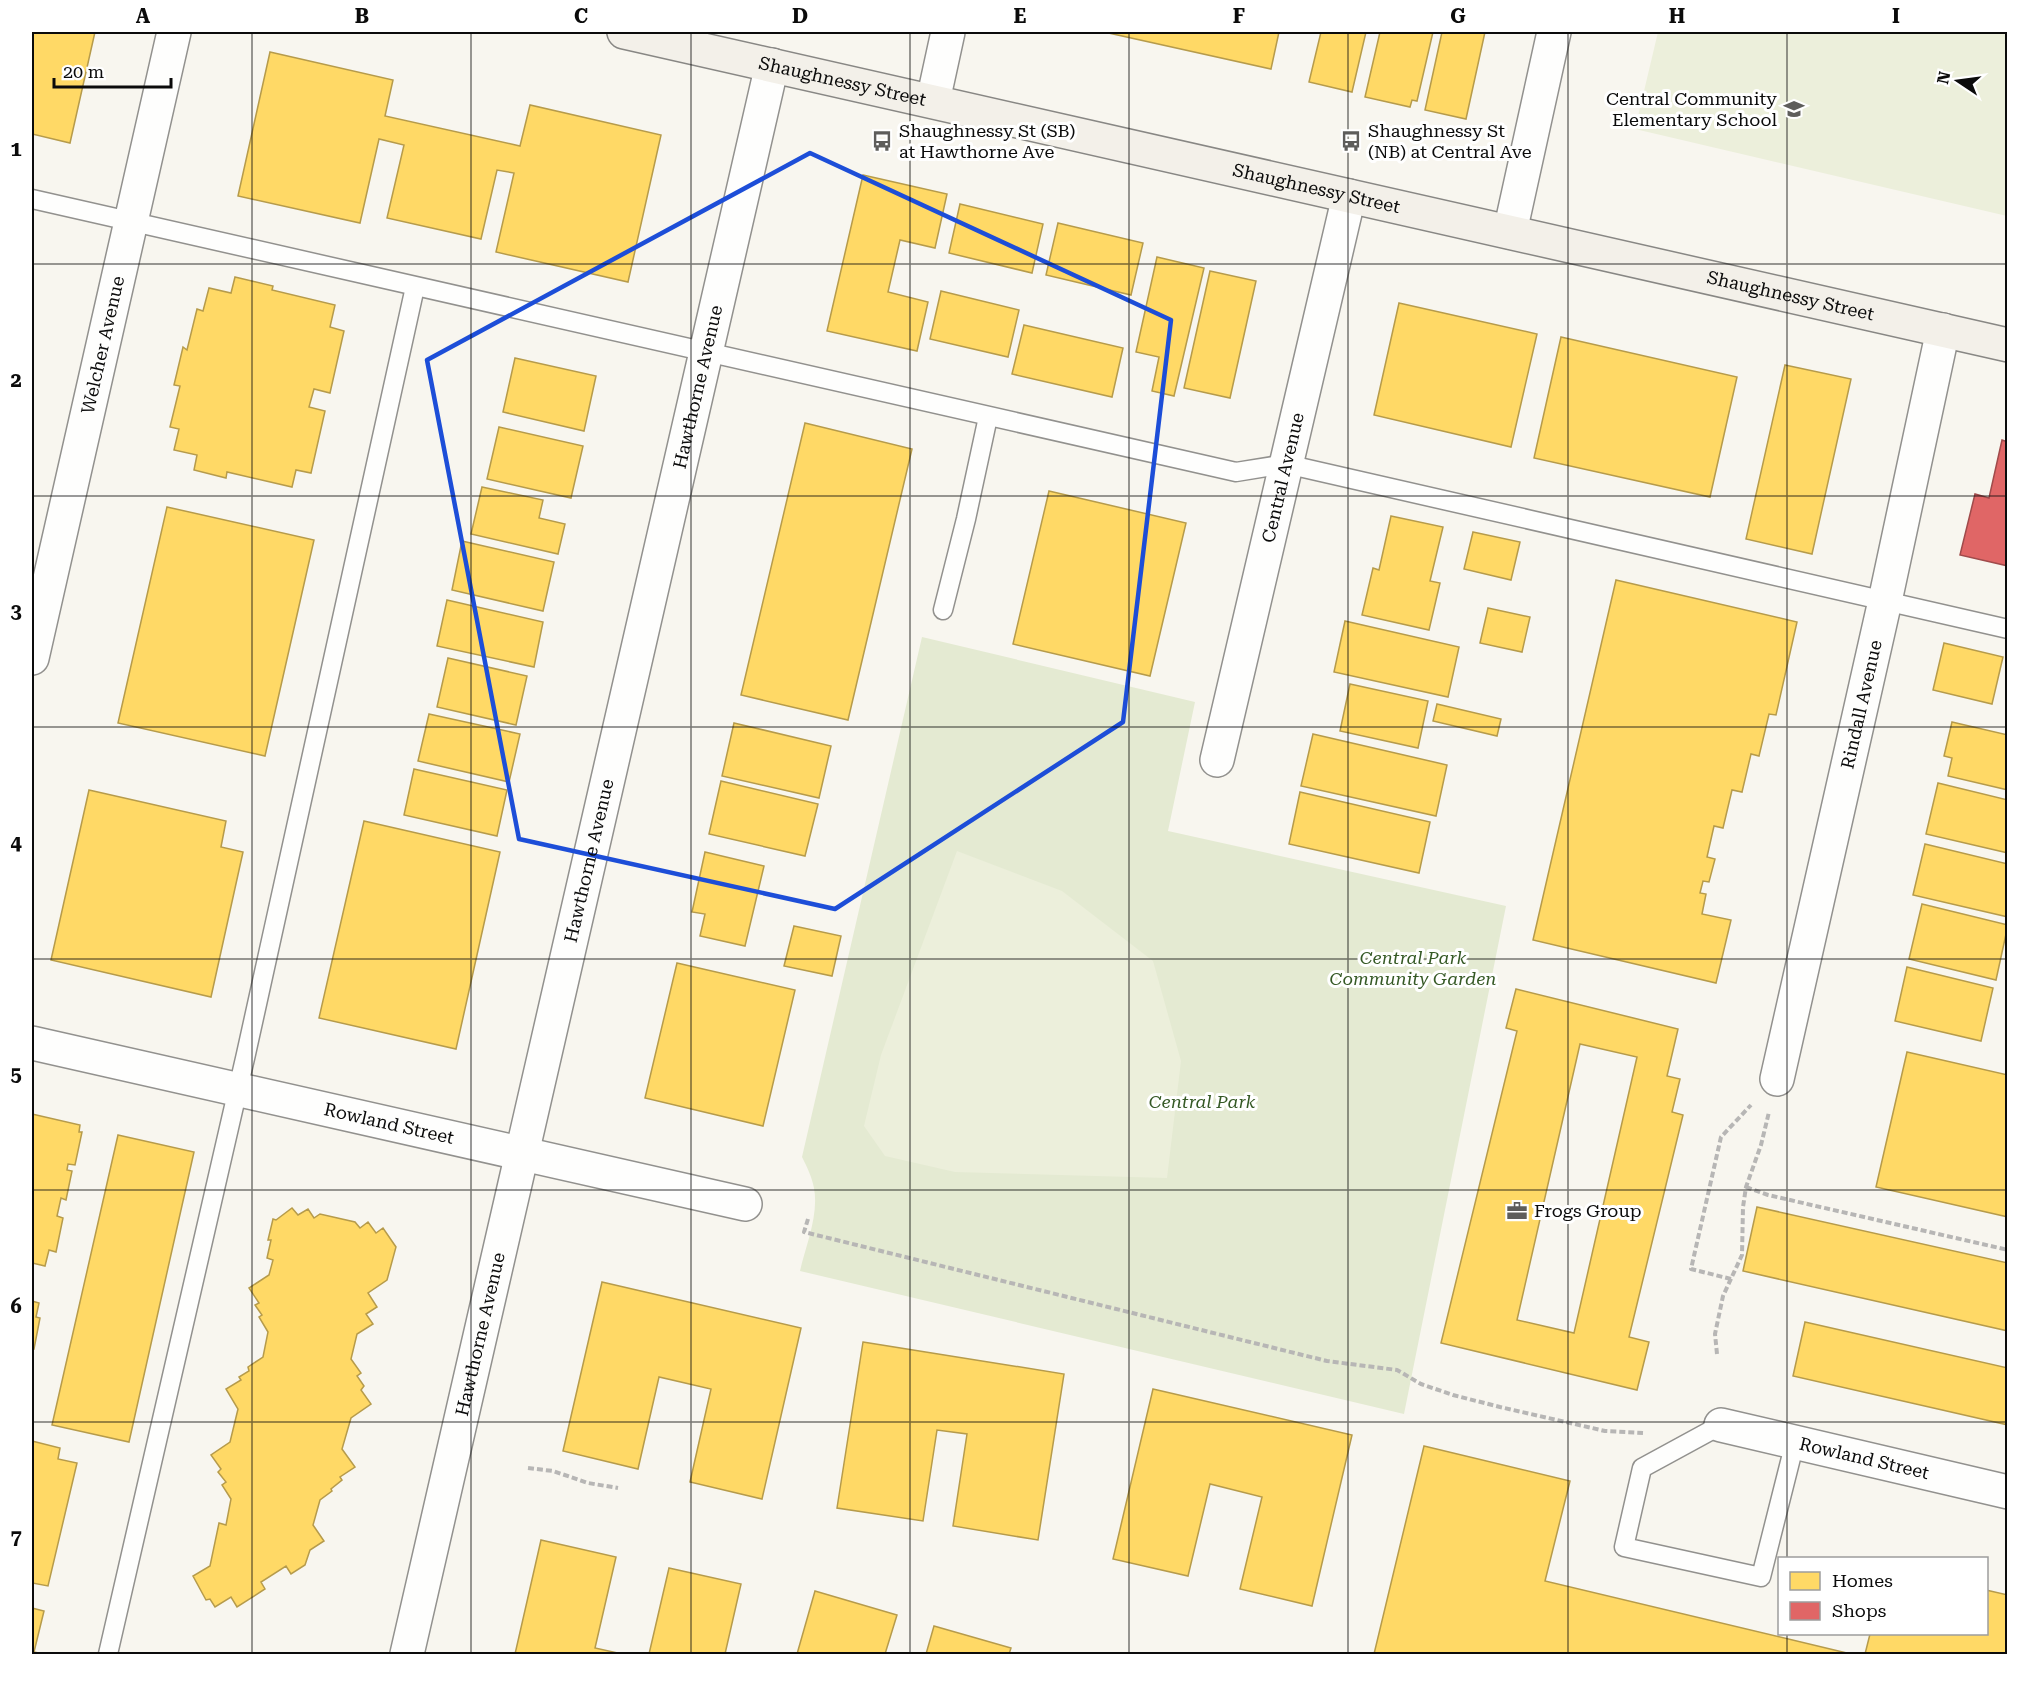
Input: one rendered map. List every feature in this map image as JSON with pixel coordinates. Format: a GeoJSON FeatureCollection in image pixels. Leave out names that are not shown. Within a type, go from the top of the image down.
{"type":"FeatureCollection","features":[{"type":"Feature","properties":{"kind":"main road","name":"Shaughnessy Street"},"geometry":{"type":"LineString","coordinates":[[624,32],[2007,345]]}},
{"type":"Feature","properties":{"kind":"street","name":"Welcher Avenue"},"geometry":{"type":"LineString","coordinates":[[32,658],[174,32]]}},
{"type":"Feature","properties":{"kind":"street"},"geometry":{"type":"LineString","coordinates":[[933,101],[948,32]]}},
{"type":"Feature","properties":{"kind":"street"},"geometry":{"type":"LineString","coordinates":[[1509,232],[1554,32]]}},
{"type":"Feature","properties":{"kind":"street","name":"Hawthorne Avenue"},"geometry":{"type":"LineString","coordinates":[[407,1654],[772,65]]}},
{"type":"Feature","properties":{"kind":"street","name":"Central Avenue"},"geometry":{"type":"LineString","coordinates":[[1217,760],[1349,196]]}},
{"type":"Feature","properties":{"kind":"street","name":"Rindall Avenue"},"geometry":{"type":"LineString","coordinates":[[1777,1079],[1885,601],[1943,330]]}},
{"type":"Feature","properties":{"kind":"street","name":"Rowland Street"},"geometry":{"type":"LineString","coordinates":[[32,1043],[746,1204]]}},
{"type":"Feature","properties":{"kind":"street","name":"Rowland Street"},"geometry":{"type":"LineString","coordinates":[[1721,1425],[2007,1492]]}},
{"type":"Feature","properties":{"kind":"lane"},"geometry":{"type":"LineString","coordinates":[[32,199],[1236,472],[1286,464],[2007,629]]}},
{"type":"Feature","properties":{"kind":"lane"},"geometry":{"type":"LineString","coordinates":[[108,1654],[238,1090],[415,287]]}},
{"type":"Feature","properties":{"kind":"lane"},"geometry":{"type":"LineString","coordinates":[[943,610],[988,417]]}},
{"type":"Feature","properties":{"kind":"lane"},"geometry":{"type":"LineString","coordinates":[[1721,1425],[1642,1468],[1624,1547],[1761,1577],[1795,1442]]}},
{"type":"Feature","properties":{"kind":"path"},"geometry":{"type":"LineString","coordinates":[[1717,1354],[1715,1334],[1723,1296],[1742,1255],[1743,1207],[1746,1187],[1761,1145],[1777,1079]]}},
{"type":"Feature","properties":{"kind":"path"},"geometry":{"type":"LineString","coordinates":[[1729,1127],[1721,1137],[1691,1269],[1731,1278]]}},
{"type":"Feature","properties":{"kind":"path"},"geometry":{"type":"LineString","coordinates":[[1746,1187],[1768,1196],[2007,1250]]}},
{"type":"Feature","properties":{"kind":"path"},"geometry":{"type":"LineString","coordinates":[[808,1219],[804,1232],[1327,1361],[1397,1370],[1421,1384],[1500,1407],[1605,1431],[1648,1433]]}},
{"type":"Feature","properties":{"kind":"path"},"geometry":{"type":"LineString","coordinates":[[528,1468],[554,1471],[588,1483],[618,1488]]}},
{"type":"Feature","properties":{"kind":"highlighted area"},"geometry":{"type":"Polygon","coordinates":[[[810,153],[1171,320],[1123,722],[835,909],[519,839],[427,360],[810,153]]]}},
{"type":"Feature","properties":{"kind":"green space"},"geometry":{"type":"Polygon","coordinates":[[[1658,32],[2007,32],[2007,216],[1635,129],[1658,32]]]}},
{"type":"Feature","properties":{"kind":"green space","name":"Central Park"},"geometry":{"type":"Polygon","coordinates":[[[922,637],[1195,702],[1168,831],[1506,906],[1404,1414],[800,1271],[815,1209],[812,1180],[802,1157],[922,637]]]}},
{"type":"Feature","properties":{"kind":"green space"},"geometry":{"type":"Polygon","coordinates":[[[957,851],[1062,891],[1153,961],[1181,1061],[1167,1178],[955,1172],[885,1156],[864,1126],[881,1055],[957,851]]]}},
{"type":"Feature","properties":{"kind":"building: Homes"},"geometry":{"type":"Polygon","coordinates":[[[32,32],[95,32],[70,143],[32,134],[32,32]]]}},
{"type":"Feature","properties":{"kind":"building: Homes"},"geometry":{"type":"Polygon","coordinates":[[[1104,32],[1279,32],[1271,69],[1104,32]]]}},
{"type":"Feature","properties":{"kind":"building: Homes"},"geometry":{"type":"Polygon","coordinates":[[[1321,32],[1366,32],[1352,92],[1309,82],[1321,32]]]}},
{"type":"Feature","properties":{"kind":"building: Homes"},"geometry":{"type":"Polygon","coordinates":[[[1380,32],[1433,32],[1417,101],[1412,100],[1410,107],[1365,97],[1380,32]]]}},
{"type":"Feature","properties":{"kind":"building: Homes"},"geometry":{"type":"Polygon","coordinates":[[[1442,32],[1485,32],[1466,119],[1425,110],[1442,32]]]}},
{"type":"Feature","properties":{"kind":"building: Homes"},"geometry":{"type":"Polygon","coordinates":[[[270,52],[393,80],[385,116],[520,146],[530,105],[661,135],[628,282],[496,252],[514,173],[497,170],[481,239],[387,218],[404,145],[379,139],[360,223],[238,196],[270,52]]]}},
{"type":"Feature","properties":{"kind":"building: Homes"},"geometry":{"type":"Polygon","coordinates":[[[863,175],[947,194],[935,248],[900,240],[888,292],[928,302],[917,351],[827,331],[863,175]]]}},
{"type":"Feature","properties":{"kind":"building: Homes"},"geometry":{"type":"Polygon","coordinates":[[[960,204],[1043,224],[1032,273],[949,253],[960,204]]]}},
{"type":"Feature","properties":{"kind":"building: Homes"},"geometry":{"type":"Polygon","coordinates":[[[1058,223],[1143,243],[1131,295],[1046,275],[1058,223]]]}},
{"type":"Feature","properties":{"kind":"building: Homes"},"geometry":{"type":"Polygon","coordinates":[[[1157,257],[1204,268],[1174,396],[1152,391],[1159,357],[1136,352],[1157,257]]]}},
{"type":"Feature","properties":{"kind":"building: Homes"},"geometry":{"type":"Polygon","coordinates":[[[1210,271],[1256,281],[1230,398],[1184,388],[1210,271]]]}},
{"type":"Feature","properties":{"kind":"building: Homes"},"geometry":{"type":"Polygon","coordinates":[[[235,277],[273,286],[272,290],[335,305],[330,327],[344,331],[330,393],[314,389],[309,407],[325,411],[311,473],[296,470],[292,487],[227,472],[226,478],[194,470],[197,455],[174,450],[179,429],[170,427],[180,386],[174,385],[183,347],[187,350],[197,309],[203,311],[209,288],[231,293],[235,277]]]}},
{"type":"Feature","properties":{"kind":"building: Homes"},"geometry":{"type":"Polygon","coordinates":[[[941,291],[1019,310],[1008,357],[930,339],[941,291]]]}},
{"type":"Feature","properties":{"kind":"building: Homes"},"geometry":{"type":"Polygon","coordinates":[[[1399,303],[1537,334],[1511,447],[1374,415],[1399,303]]]}},
{"type":"Feature","properties":{"kind":"building: Homes"},"geometry":{"type":"Polygon","coordinates":[[[1024,325],[1123,348],[1112,397],[1012,374],[1024,325]]]}},
{"type":"Feature","properties":{"kind":"building: Homes"},"geometry":{"type":"Polygon","coordinates":[[[1561,337],[1737,377],[1710,497],[1534,458],[1561,337]]]}},
{"type":"Feature","properties":{"kind":"building: Homes"},"geometry":{"type":"Polygon","coordinates":[[[515,358],[596,376],[584,431],[503,412],[515,358]]]}},
{"type":"Feature","properties":{"kind":"building: Homes"},"geometry":{"type":"Polygon","coordinates":[[[1785,365],[1851,379],[1812,554],[1746,539],[1785,365]]]}},
{"type":"Feature","properties":{"kind":"building: Homes"},"geometry":{"type":"Polygon","coordinates":[[[805,423],[912,449],[848,720],[741,695],[805,423]]]}},
{"type":"Feature","properties":{"kind":"building: Homes"},"geometry":{"type":"Polygon","coordinates":[[[499,427],[583,446],[571,498],[487,479],[499,427]]]}},
{"type":"Feature","properties":{"kind":"building: Homes"},"geometry":{"type":"Polygon","coordinates":[[[482,487],[543,500],[539,518],[565,524],[558,554],[471,534],[482,487]]]}},
{"type":"Feature","properties":{"kind":"building: Homes"},"geometry":{"type":"Polygon","coordinates":[[[1049,491],[1186,523],[1150,676],[1013,644],[1049,491]]]}},
{"type":"Feature","properties":{"kind":"building: Homes"},"geometry":{"type":"Polygon","coordinates":[[[167,507],[314,540],[265,756],[118,723],[167,507]]]}},
{"type":"Feature","properties":{"kind":"building: Homes"},"geometry":{"type":"Polygon","coordinates":[[[1391,516],[1443,527],[1430,581],[1440,583],[1429,630],[1362,615],[1373,568],[1379,570],[1391,516]]]}},
{"type":"Feature","properties":{"kind":"building: Homes"},"geometry":{"type":"Polygon","coordinates":[[[1473,532],[1520,542],[1511,580],[1464,569],[1473,532]]]}},
{"type":"Feature","properties":{"kind":"building: Homes"},"geometry":{"type":"Polygon","coordinates":[[[462,541],[554,562],[543,611],[452,590],[462,541]]]}},
{"type":"Feature","properties":{"kind":"building: Homes"},"geometry":{"type":"Polygon","coordinates":[[[1616,580],[1797,622],[1776,715],[1769,714],[1759,756],[1751,754],[1742,792],[1732,790],[1723,828],[1714,826],[1707,857],[1715,859],[1709,882],[1703,881],[1700,893],[1706,894],[1702,914],[1731,920],[1716,983],[1533,940],[1616,580]]]}},
{"type":"Feature","properties":{"kind":"building: Homes"},"geometry":{"type":"Polygon","coordinates":[[[447,600],[543,622],[534,667],[437,646],[447,600]]]}},
{"type":"Feature","properties":{"kind":"building: Homes"},"geometry":{"type":"Polygon","coordinates":[[[1488,608],[1530,617],[1522,652],[1480,643],[1488,608]]]}},
{"type":"Feature","properties":{"kind":"building: Homes"},"geometry":{"type":"Polygon","coordinates":[[[1345,621],[1459,647],[1448,697],[1334,672],[1345,621]]]}},
{"type":"Feature","properties":{"kind":"building: Homes"},"geometry":{"type":"Polygon","coordinates":[[[1944,643],[2003,657],[1992,704],[1933,690],[1944,643]]]}},
{"type":"Feature","properties":{"kind":"building: Homes"},"geometry":{"type":"Polygon","coordinates":[[[448,658],[527,676],[516,725],[437,707],[448,658]]]}},
{"type":"Feature","properties":{"kind":"building: Homes"},"geometry":{"type":"Polygon","coordinates":[[[1350,684],[1428,701],[1418,748],[1340,731],[1350,684]]]}},
{"type":"Feature","properties":{"kind":"building: Homes"},"geometry":{"type":"Polygon","coordinates":[[[1437,704],[1501,719],[1497,736],[1433,721],[1437,704]]]}},
{"type":"Feature","properties":{"kind":"building: Homes"},"geometry":{"type":"Polygon","coordinates":[[[429,714],[520,734],[509,782],[418,761],[429,714]]]}},
{"type":"Feature","properties":{"kind":"building: Homes"},"geometry":{"type":"Polygon","coordinates":[[[1952,722],[2008,735],[2008,790],[1948,776],[1952,758],[1944,756],[1952,722]]]}},
{"type":"Feature","properties":{"kind":"building: Homes"},"geometry":{"type":"Polygon","coordinates":[[[734,723],[831,746],[819,798],[722,776],[734,723]]]}},
{"type":"Feature","properties":{"kind":"building: Homes"},"geometry":{"type":"Polygon","coordinates":[[[1313,734],[1447,765],[1436,816],[1301,786],[1313,734]]]}},
{"type":"Feature","properties":{"kind":"building: Homes"},"geometry":{"type":"Polygon","coordinates":[[[414,769],[507,790],[497,836],[404,815],[414,769]]]}},
{"type":"Feature","properties":{"kind":"building: Homes"},"geometry":{"type":"Polygon","coordinates":[[[721,781],[818,804],[805,856],[709,834],[721,781]]]}},
{"type":"Feature","properties":{"kind":"building: Homes"},"geometry":{"type":"Polygon","coordinates":[[[1938,783],[2008,800],[2008,853],[1926,834],[1938,783]]]}},
{"type":"Feature","properties":{"kind":"building: Homes"},"geometry":{"type":"Polygon","coordinates":[[[89,790],[226,821],[221,847],[243,852],[211,997],[51,960],[89,790]]]}},
{"type":"Feature","properties":{"kind":"building: Homes"},"geometry":{"type":"Polygon","coordinates":[[[1300,792],[1430,822],[1419,873],[1289,844],[1300,792]]]}},
{"type":"Feature","properties":{"kind":"building: Homes"},"geometry":{"type":"Polygon","coordinates":[[[364,821],[500,852],[456,1049],[319,1018],[364,821]]]}},
{"type":"Feature","properties":{"kind":"building: Homes"},"geometry":{"type":"Polygon","coordinates":[[[1925,844],[2008,864],[2008,917],[1913,895],[1925,844]]]}},
{"type":"Feature","properties":{"kind":"building: Homes"},"geometry":{"type":"Polygon","coordinates":[[[705,852],[764,866],[745,946],[700,936],[705,914],[692,912],[705,852]]]}},
{"type":"Feature","properties":{"kind":"building: Homes"},"geometry":{"type":"Polygon","coordinates":[[[1922,904],[2008,925],[1996,980],[1909,959],[1922,904]]]}},
{"type":"Feature","properties":{"kind":"building: Homes"},"geometry":{"type":"Polygon","coordinates":[[[794,926],[841,936],[832,976],[784,966],[794,926]]]}},
{"type":"Feature","properties":{"kind":"building: Homes"},"geometry":{"type":"Polygon","coordinates":[[[677,963],[795,990],[763,1126],[645,1098],[677,963]]]}},
{"type":"Feature","properties":{"kind":"building: Homes"},"geometry":{"type":"Polygon","coordinates":[[[1907,967],[1993,988],[1981,1041],[1895,1021],[1907,967]]]}},
{"type":"Feature","properties":{"kind":"building: Homes"},"geometry":{"type":"Polygon","coordinates":[[[1516,989],[1678,1029],[1667,1076],[1680,1079],[1672,1112],[1683,1115],[1629,1337],[1649,1342],[1637,1390],[1441,1343],[1517,1031],[1506,1028],[1516,989]],[[1580,1044],[1517,1320],[1574,1333],[1637,1057],[1580,1044]]]}},
{"type":"Feature","properties":{"kind":"building: Homes"},"geometry":{"type":"Polygon","coordinates":[[[1907,1052],[2008,1075],[2008,1217],[1876,1187],[1907,1052]]]}},
{"type":"Feature","properties":{"kind":"building: Homes"},"geometry":{"type":"Polygon","coordinates":[[[32,1114],[80,1125],[79,1132],[82,1132],[75,1165],[68,1164],[67,1170],[72,1171],[66,1200],[61,1198],[57,1216],[63,1218],[56,1252],[49,1250],[45,1266],[32,1263],[32,1114]]]}},
{"type":"Feature","properties":{"kind":"building: Homes"},"geometry":{"type":"Polygon","coordinates":[[[118,1135],[194,1152],[129,1442],[52,1425],[118,1135]]]}},
{"type":"Feature","properties":{"kind":"building: Homes"},"geometry":{"type":"Polygon","coordinates":[[[1757,1207],[2008,1263],[2008,1331],[1743,1271],[1757,1207]]]}},
{"type":"Feature","properties":{"kind":"building: Homes"},"geometry":{"type":"Polygon","coordinates":[[[292,1208],[298,1215],[308,1209],[314,1218],[320,1214],[355,1222],[360,1228],[368,1222],[376,1233],[383,1228],[396,1247],[387,1280],[368,1293],[377,1307],[366,1314],[373,1324],[357,1334],[351,1359],[361,1373],[357,1376],[364,1386],[361,1390],[371,1404],[351,1418],[342,1449],[355,1467],[340,1477],[342,1480],[320,1500],[313,1525],[324,1541],[310,1550],[305,1565],[291,1574],[286,1566],[261,1582],[265,1589],[237,1607],[231,1597],[215,1607],[210,1599],[206,1600],[193,1576],[210,1566],[219,1523],[226,1525],[231,1499],[222,1485],[226,1482],[218,1472],[221,1469],[211,1455],[230,1442],[238,1409],[226,1389],[241,1380],[239,1377],[249,1371],[248,1367],[263,1357],[268,1332],[259,1317],[262,1315],[255,1305],[259,1303],[249,1288],[269,1275],[273,1260],[267,1258],[271,1240],[268,1240],[273,1219],[276,1220],[292,1208]]]}},
{"type":"Feature","properties":{"kind":"building: Homes"},"geometry":{"type":"Polygon","coordinates":[[[602,1282],[801,1328],[762,1499],[690,1482],[711,1389],[659,1377],[638,1469],[563,1451],[602,1282]]]}},
{"type":"Feature","properties":{"kind":"building: Homes"},"geometry":{"type":"Polygon","coordinates":[[[32,1301],[39,1303],[36,1317],[40,1318],[34,1349],[32,1348],[32,1301]]]}},
{"type":"Feature","properties":{"kind":"building: Homes"},"geometry":{"type":"Polygon","coordinates":[[[1805,1322],[2008,1368],[2008,1425],[1793,1376],[1805,1322]]]}},
{"type":"Feature","properties":{"kind":"building: Homes"},"geometry":{"type":"Polygon","coordinates":[[[863,1342],[1064,1374],[1038,1540],[953,1526],[967,1434],[937,1430],[923,1521],[837,1508],[863,1342]]]}},
{"type":"Feature","properties":{"kind":"building: Homes"},"geometry":{"type":"Polygon","coordinates":[[[1153,1389],[1352,1435],[1312,1606],[1240,1589],[1262,1497],[1210,1484],[1188,1576],[1113,1559],[1153,1389]]]}},
{"type":"Feature","properties":{"kind":"building: Homes"},"geometry":{"type":"Polygon","coordinates":[[[32,1441],[60,1448],[58,1459],[77,1463],[48,1586],[32,1583],[32,1441]]]}},
{"type":"Feature","properties":{"kind":"building: Homes"},"geometry":{"type":"Polygon","coordinates":[[[1424,1446],[1570,1481],[1545,1581],[1851,1654],[1374,1654],[1424,1446]]]}},
{"type":"Feature","properties":{"kind":"building: Homes"},"geometry":{"type":"Polygon","coordinates":[[[541,1540],[616,1557],[595,1648],[622,1654],[515,1654],[541,1540]]]}},
{"type":"Feature","properties":{"kind":"building: Homes"},"geometry":{"type":"Polygon","coordinates":[[[669,1568],[741,1584],[725,1654],[649,1654],[669,1568]]]}},
{"type":"Feature","properties":{"kind":"building: Homes"},"geometry":{"type":"Polygon","coordinates":[[[1988,1590],[2008,1595],[2008,1654],[1865,1654],[1870,1635],[1988,1635],[1988,1590]]]}},
{"type":"Feature","properties":{"kind":"building: Homes"},"geometry":{"type":"Polygon","coordinates":[[[815,1591],[897,1615],[885,1654],[797,1654],[815,1591]]]}},
{"type":"Feature","properties":{"kind":"building: Homes"},"geometry":{"type":"Polygon","coordinates":[[[32,1608],[44,1611],[34,1652],[43,1654],[32,1654],[32,1608]]]}},
{"type":"Feature","properties":{"kind":"building: Homes"},"geometry":{"type":"Polygon","coordinates":[[[934,1626],[1011,1648],[1009,1654],[926,1654],[934,1626]]]}},
{"type":"Feature","properties":{"kind":"building: Shops"},"geometry":{"type":"Polygon","coordinates":[[[2002,440],[2008,442],[2008,566],[1960,555],[1975,494],[1989,498],[2002,440]]]}},
{"type":"Feature","properties":{"kind":"place","name":"Central Community Elementary School"},"geometry":{"type":"Point","coordinates":[1794,109]}},
{"type":"Feature","properties":{"kind":"place","name":"Shaughnessy St (SB) at Hawthorne Ave"},"geometry":{"type":"Point","coordinates":[882,141]}},
{"type":"Feature","properties":{"kind":"place","name":"Shaughnessy St (NB) at Central Ave"},"geometry":{"type":"Point","coordinates":[1351,141]}},
{"type":"Feature","properties":{"kind":"place","name":"Frogs Group"},"geometry":{"type":"Point","coordinates":[1517,1211]}},
{"type":"Feature","properties":{"kind":"park label","name":"Central Park Community Garden"},"geometry":{"type":"Point","coordinates":[1413,968]}}]}
